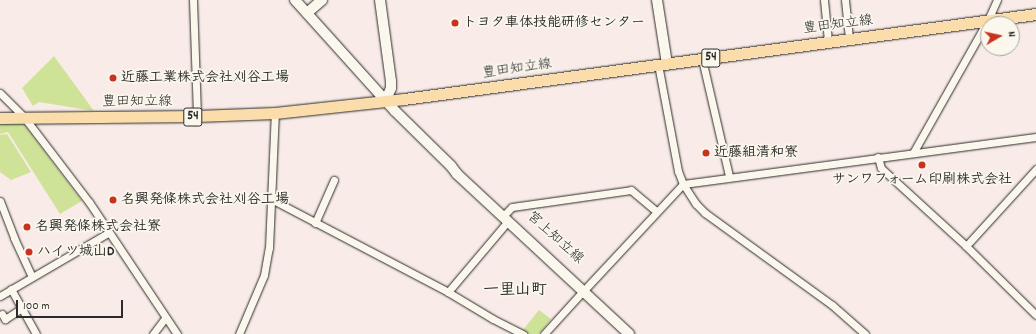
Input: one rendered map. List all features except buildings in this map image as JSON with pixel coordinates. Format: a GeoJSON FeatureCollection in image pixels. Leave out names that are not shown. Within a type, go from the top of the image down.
{"type":"FeatureCollection","features":[{"type":"Feature","properties":{"kind":"main road","name":"宮上知立線"},"geometry":{"type":"LineString","coordinates":[[295,0],[386,100],[451,166],[460,170],[507,217],[585,289],[637,334]]}},
{"type":"Feature","properties":{"kind":"main road"},"geometry":{"type":"LineString","coordinates":[[307,13],[322,0]]}},
{"type":"Feature","properties":{"kind":"main road"},"geometry":{"type":"LineString","coordinates":[[380,0],[391,81],[391,88],[386,100]]}},
{"type":"Feature","properties":{"kind":"main road"},"geometry":{"type":"LineString","coordinates":[[657,0],[663,64]]}},
{"type":"Feature","properties":{"kind":"main road","name":"豊田知立線"},"geometry":{"type":"LineString","coordinates":[[1020,16],[1036,14]]}},
{"type":"Feature","properties":{"kind":"main road","name":"豊田知立線"},"geometry":{"type":"LineString","coordinates":[[0,118],[197,116],[275,113],[702,59],[980,21]]}},
{"type":"Feature","properties":{"kind":"main road","name":"宮上知立線"},"geometry":{"type":"LineString","coordinates":[[585,289],[629,334]]}},
{"type":"Feature","properties":{"kind":"street"},"geometry":{"type":"LineString","coordinates":[[193,0],[197,116]]}},
{"type":"Feature","properties":{"kind":"street"},"geometry":{"type":"LineString","coordinates":[[824,0],[828,41]]}},
{"type":"Feature","properties":{"kind":"street"},"geometry":{"type":"LineString","coordinates":[[845,0],[849,38]]}},
{"type":"Feature","properties":{"kind":"street"},"geometry":{"type":"LineString","coordinates":[[990,16],[997,0]]}},
{"type":"Feature","properties":{"kind":"street"},"geometry":{"type":"LineString","coordinates":[[913,153],[980,34]]}},
{"type":"Feature","properties":{"kind":"street"},"geometry":{"type":"LineString","coordinates":[[702,59],[729,176]]}},
{"type":"Feature","properties":{"kind":"street"},"geometry":{"type":"LineString","coordinates":[[663,64],[678,171],[682,184],[696,204],[705,213],[832,304],[865,334]]}},
{"type":"Feature","properties":{"kind":"street"},"geometry":{"type":"LineString","coordinates":[[0,93],[24,117],[89,202],[108,233],[177,334]]}},
{"type":"Feature","properties":{"kind":"street"},"geometry":{"type":"LineString","coordinates":[[240,334],[264,275],[269,248],[275,113]]}},
{"type":"Feature","properties":{"kind":"street"},"geometry":{"type":"LineString","coordinates":[[544,334],[682,184],[729,176],[1036,137]]}},
{"type":"Feature","properties":{"kind":"street"},"geometry":{"type":"LineString","coordinates":[[878,157],[881,168],[966,246],[1036,315]]}},
{"type":"Feature","properties":{"kind":"street"},"geometry":{"type":"LineString","coordinates":[[966,246],[1036,169]]}},
{"type":"Feature","properties":{"kind":"street"},"geometry":{"type":"LineString","coordinates":[[316,223],[334,180]]}},
{"type":"Feature","properties":{"kind":"street"},"geometry":{"type":"LineString","coordinates":[[448,292],[507,217],[512,207],[631,190],[656,212]]}},
{"type":"Feature","properties":{"kind":"street"},"geometry":{"type":"LineString","coordinates":[[271,199],[448,292],[493,319],[523,334]]}},
{"type":"Feature","properties":{"kind":"street"},"geometry":{"type":"LineString","coordinates":[[0,201],[14,238],[32,277]]}},
{"type":"Feature","properties":{"kind":"street"},"geometry":{"type":"LineString","coordinates":[[0,296],[108,233]]}},
{"type":"Feature","properties":{"kind":"street"},"geometry":{"type":"LineString","coordinates":[[12,289],[36,334]]}},
{"type":"Feature","properties":{"kind":"street"},"geometry":{"type":"LineString","coordinates":[[2,314],[5,319],[22,308]]}},
{"type":"Feature","properties":{"kind":"street"},"geometry":{"type":"LineString","coordinates":[[153,334],[165,318]]}},
{"type":"Feature","properties":{"kind":"green space"},"geometry":{"type":"Polygon","coordinates":[[[54,56],[94,111],[39,102],[33,106],[22,88],[54,56]]]}},
{"type":"Feature","properties":{"kind":"green space"},"geometry":{"type":"Polygon","coordinates":[[[23,123],[82,201],[60,214],[8,132],[0,134],[0,124],[23,123]]]}},
{"type":"Feature","properties":{"kind":"green space"},"geometry":{"type":"Polygon","coordinates":[[[7,134],[31,172],[11,180],[0,172],[0,135],[7,134]]]}},
{"type":"Feature","properties":{"kind":"green space"},"geometry":{"type":"Polygon","coordinates":[[[539,310],[551,319],[539,334],[527,334],[522,331],[539,310]]]}},
{"type":"Feature","properties":{"kind":"place","name":"トヨタ車体技能研修センター"},"geometry":{"type":"Point","coordinates":[455,23]}},
{"type":"Feature","properties":{"kind":"place","name":"近藤工業株式会社刈谷工場"},"geometry":{"type":"Point","coordinates":[113,78]}},
{"type":"Feature","properties":{"kind":"place","name":"近藤組清和寮"},"geometry":{"type":"Point","coordinates":[706,153]}},
{"type":"Feature","properties":{"kind":"place","name":"サンワフォーム印刷株式会社"},"geometry":{"type":"Point","coordinates":[922,165]}},
{"type":"Feature","properties":{"kind":"place","name":"名興発條株式会社刈谷工場"},"geometry":{"type":"Point","coordinates":[113,200]}},
{"type":"Feature","properties":{"kind":"place","name":"名興発條株式会社寮"},"geometry":{"type":"Point","coordinates":[27,227]}},
{"type":"Feature","properties":{"kind":"place","name":"ハイツ城山D"},"geometry":{"type":"Point","coordinates":[29,252]}},
{"type":"Feature","properties":{"kind":"district","name":"一里山町"},"geometry":{"type":"Point","coordinates":[515,291]}}]}
